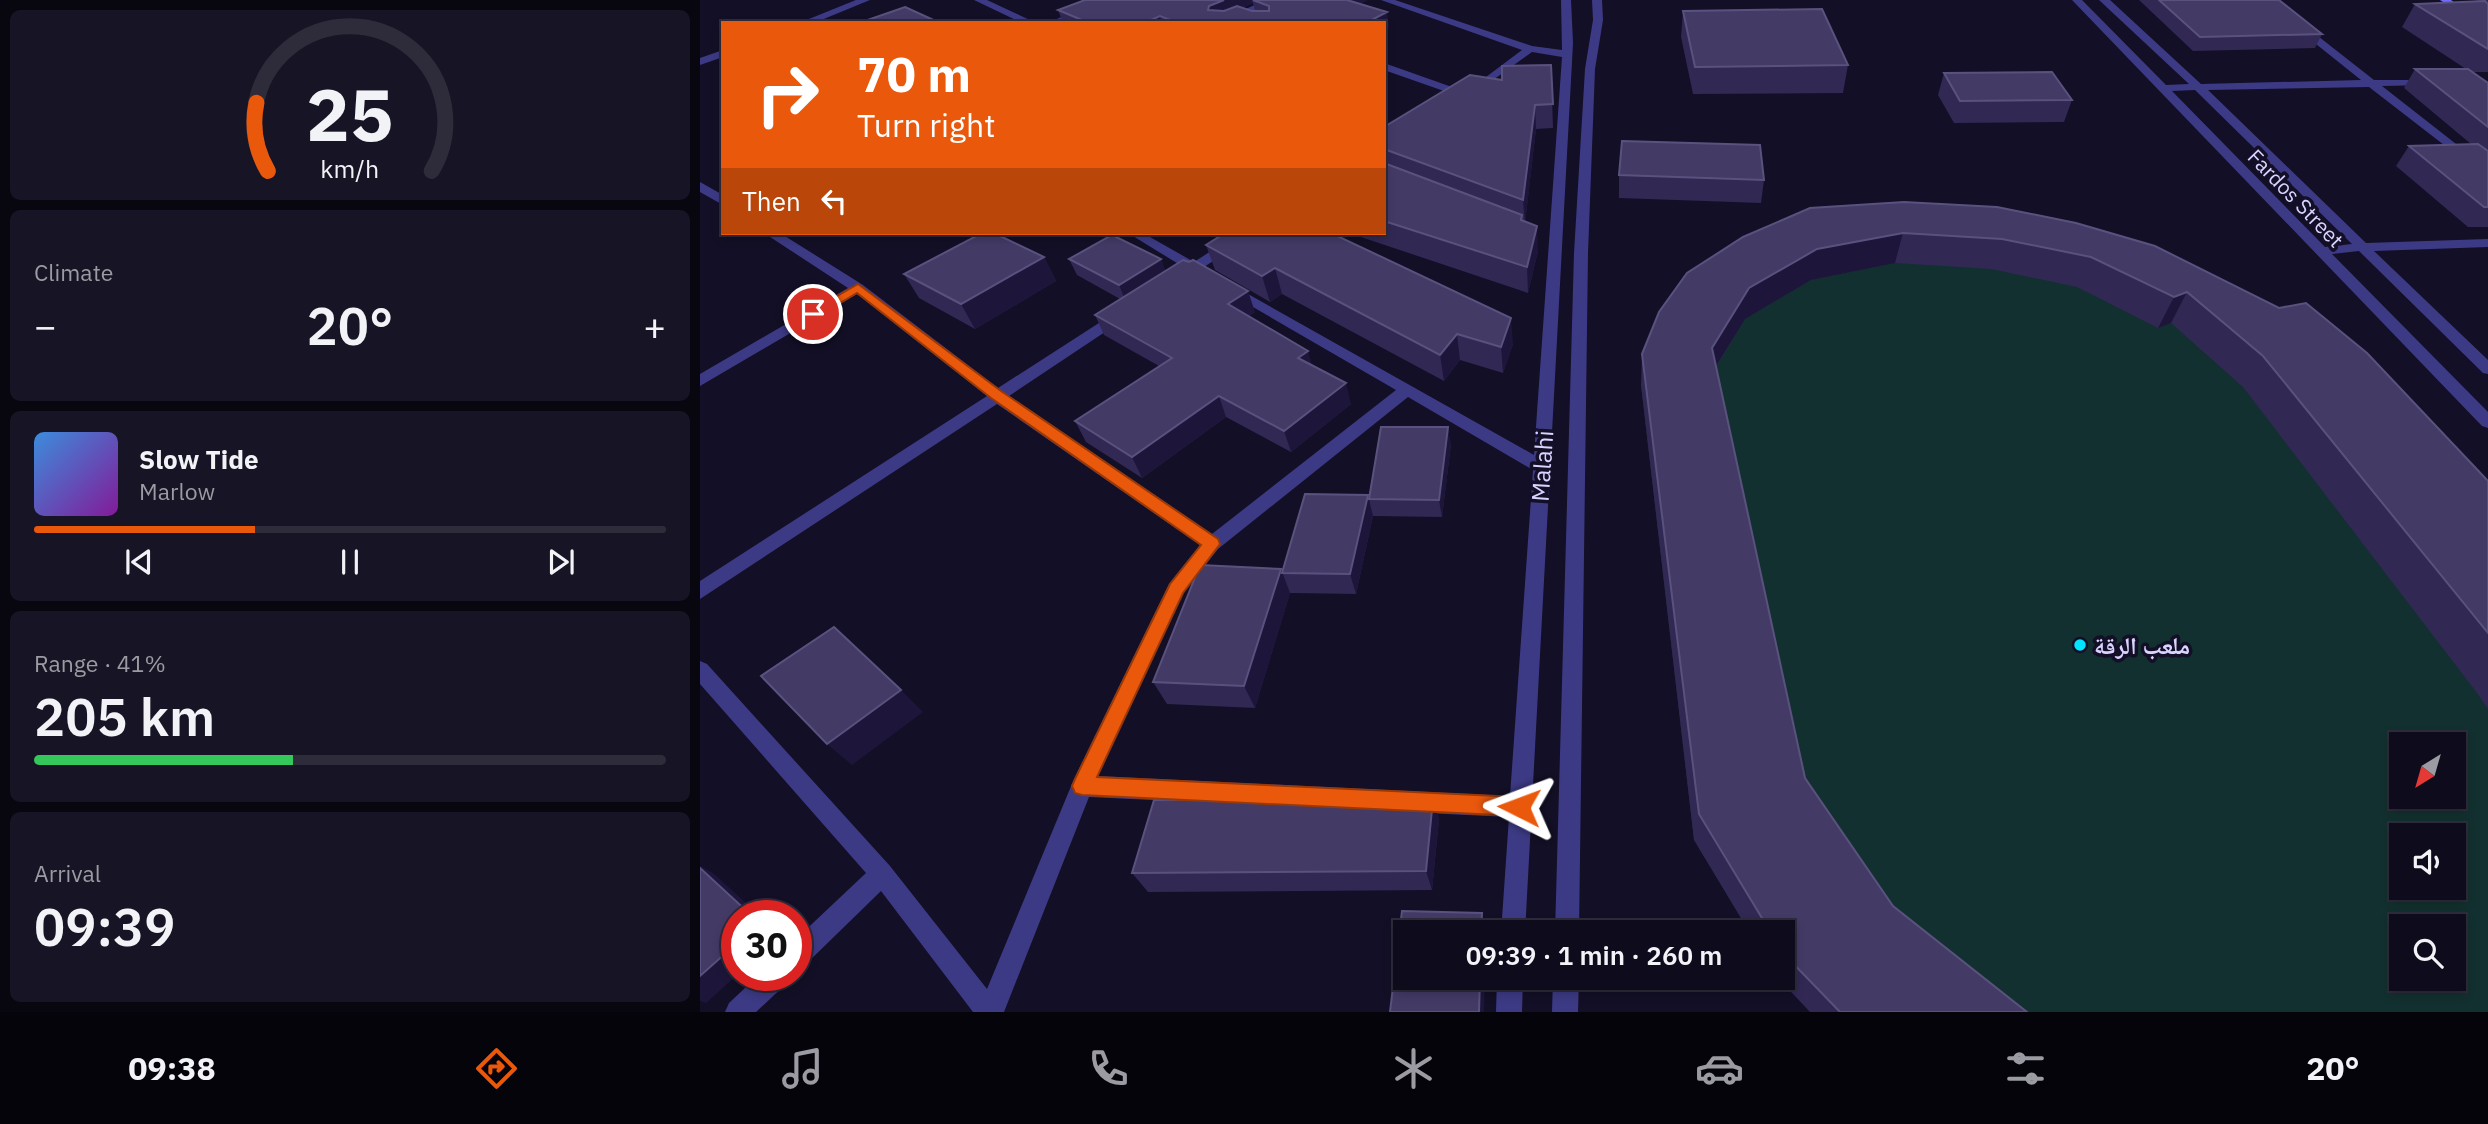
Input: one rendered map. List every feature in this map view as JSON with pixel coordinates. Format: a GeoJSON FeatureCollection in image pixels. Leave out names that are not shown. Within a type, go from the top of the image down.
{"type":"FeatureCollection","features":[{"type":"Feature","properties":{"kind":"main road"},"geometry":{"type":"LineString","coordinates":[[2445,0],[2488,30]]}},
{"type":"Feature","properties":{"kind":"street"},"geometry":{"type":"LineString","coordinates":[[824,0],[845,7]]}},
{"type":"Feature","properties":{"kind":"street"},"geometry":{"type":"LineString","coordinates":[[809,21],[865,0]]}},
{"type":"Feature","properties":{"kind":"street"},"geometry":{"type":"LineString","coordinates":[[979,0],[1026,21]]}},
{"type":"Feature","properties":{"kind":"street"},"geometry":{"type":"LineString","coordinates":[[1057,21],[1111,0]]}},
{"type":"Feature","properties":{"kind":"street"},"geometry":{"type":"LineString","coordinates":[[1224,21],[1274,0]]}},
{"type":"Feature","properties":{"kind":"street"},"geometry":{"type":"LineString","coordinates":[[1386,0],[1420,8],[1530,49],[1566,54]]}},
{"type":"Feature","properties":{"kind":"street","name":"Malahi"},"geometry":{"type":"LineString","coordinates":[[1514,920],[1542,467],[1550,239],[1566,54],[1566,0]]}},
{"type":"Feature","properties":{"kind":"street","name":"Malahi"},"geometry":{"type":"LineString","coordinates":[[1567,920],[1581,253],[1590,69],[1598,20],[1597,0]]}},
{"type":"Feature","properties":{"kind":"street","name":"Fardos Street"},"geometry":{"type":"LineString","coordinates":[[2077,0],[2488,422]]}},
{"type":"Feature","properties":{"kind":"street","name":"Fardos Street"},"geometry":{"type":"LineString","coordinates":[[2104,0],[2198,87],[2488,369]]}},
{"type":"Feature","properties":{"kind":"street"},"geometry":{"type":"LineString","coordinates":[[2266,0],[2488,175]]}},
{"type":"Feature","properties":{"kind":"street"},"geometry":{"type":"LineString","coordinates":[[1241,14],[1254,18]]}},
{"type":"Feature","properties":{"kind":"street"},"geometry":{"type":"LineString","coordinates":[[1454,102],[1530,49]]}},
{"type":"Feature","properties":{"kind":"street"},"geometry":{"type":"LineString","coordinates":[[700,62],[721,54]]}},
{"type":"Feature","properties":{"kind":"street"},"geometry":{"type":"LineString","coordinates":[[1386,67],[1465,95]]}},
{"type":"Feature","properties":{"kind":"street"},"geometry":{"type":"LineString","coordinates":[[2162,88],[2435,82]]}},
{"type":"Feature","properties":{"kind":"street"},"geometry":{"type":"LineString","coordinates":[[700,186],[721,200]]}},
{"type":"Feature","properties":{"kind":"street"},"geometry":{"type":"LineString","coordinates":[[774,235],[858,288],[996,395],[1212,544]]}},
{"type":"Feature","properties":{"kind":"street"},"geometry":{"type":"LineString","coordinates":[[1137,235],[1542,467]]}},
{"type":"Feature","properties":{"kind":"street"},"geometry":{"type":"LineString","coordinates":[[1172,282],[1245,235]]}},
{"type":"Feature","properties":{"kind":"street"},"geometry":{"type":"LineString","coordinates":[[2322,251],[2488,243]]}},
{"type":"Feature","properties":{"kind":"street"},"geometry":{"type":"LineString","coordinates":[[700,382],[858,288]]}},
{"type":"Feature","properties":{"kind":"street"},"geometry":{"type":"LineString","coordinates":[[700,591],[1137,305]]}},
{"type":"Feature","properties":{"kind":"street"},"geometry":{"type":"LineString","coordinates":[[700,670],[882,874],[990,1012],[1082,786],[1176,589],[1212,544],[1407,390]]}},
{"type":"Feature","properties":{"kind":"street"},"geometry":{"type":"LineString","coordinates":[[1082,786],[1519,807]]}},
{"type":"Feature","properties":{"kind":"street"},"geometry":{"type":"LineString","coordinates":[[812,941],[882,874]]}},
{"type":"Feature","properties":{"kind":"street"},"geometry":{"type":"LineString","coordinates":[[1508,1012],[1509,990]]}},
{"type":"Feature","properties":{"kind":"street"},"geometry":{"type":"LineString","coordinates":[[1565,1012],[1566,990]]}},
{"type":"Feature","properties":{"kind":"street"},"geometry":{"type":"LineString","coordinates":[[738,1012],[760,991]]}},
{"type":"Feature","properties":{"kind":"green space","name":"ملعب الرقة"},"geometry":{"type":"Polygon","coordinates":[[[1804,238],[2140,276],[2488,546],[2488,1012],[1810,1012],[1793,990],[1795,990],[1795,920],[1742,920],[1694,840],[1641,385],[1657,343],[1804,238]]]}},
{"type":"Feature","properties":{"kind":"building"},"geometry":{"type":"Polygon","coordinates":[[[1085,0],[1224,0],[1209,6],[1208,10],[1224,11],[1237,6],[1252,11],[1269,11],[1269,6],[1253,0],[1347,0],[1387,12],[1370,21],[1173,21],[1160,16],[1149,21],[1084,21],[1058,10],[1085,0]]]}},
{"type":"Feature","properties":{"kind":"building"},"geometry":{"type":"Polygon","coordinates":[[[2159,0],[2279,0],[2322,34],[2200,37],[2159,0]]]}},
{"type":"Feature","properties":{"kind":"building"},"geometry":{"type":"Polygon","coordinates":[[[2485,1],[2488,4],[2488,49],[2415,4],[2485,1]]]}},
{"type":"Feature","properties":{"kind":"building"},"geometry":{"type":"Polygon","coordinates":[[[905,7],[936,21],[865,21],[905,7]]]}},
{"type":"Feature","properties":{"kind":"building"},"geometry":{"type":"Polygon","coordinates":[[[1822,9],[1848,65],[1695,67],[1683,11],[1822,9]]]}},
{"type":"Feature","properties":{"kind":"building"},"geometry":{"type":"Polygon","coordinates":[[[1551,65],[1553,104],[1535,105],[1523,200],[1386,150],[1386,126],[1470,75],[1502,80],[1502,66],[1551,65]]]}},
{"type":"Feature","properties":{"kind":"building"},"geometry":{"type":"Polygon","coordinates":[[[2415,69],[2468,69],[2488,83],[2488,127],[2415,69]]]}},
{"type":"Feature","properties":{"kind":"building"},"geometry":{"type":"Polygon","coordinates":[[[2052,72],[2072,100],[1960,101],[1944,73],[2052,72]]]}},
{"type":"Feature","properties":{"kind":"building"},"geometry":{"type":"Polygon","coordinates":[[[1622,141],[1760,145],[1764,180],[1619,175],[1622,141]]]}},
{"type":"Feature","properties":{"kind":"building"},"geometry":{"type":"Polygon","coordinates":[[[2478,144],[2488,151],[2488,207],[2484,207],[2409,146],[2478,144]]]}},
{"type":"Feature","properties":{"kind":"building"},"geometry":{"type":"Polygon","coordinates":[[[1386,164],[1522,215],[1521,220],[1537,226],[1527,267],[1386,222],[1386,164]]]}},
{"type":"Feature","properties":{"kind":"building"},"geometry":{"type":"Polygon","coordinates":[[[1904,202],[1997,207],[2076,223],[2155,246],[2279,308],[2306,303],[2367,353],[2488,481],[2488,633],[2263,356],[2187,292],[2174,297],[2091,257],[2002,239],[1903,233],[1817,249],[1749,288],[1712,348],[1805,778],[1893,906],[2027,1012],[1840,1012],[1795,965],[1795,920],[1763,920],[1699,814],[1642,354],[1659,312],[1687,273],[1743,237],[1810,208],[1904,202]]]}},
{"type":"Feature","properties":{"kind":"building"},"geometry":{"type":"Polygon","coordinates":[[[978,235],[998,235],[1044,257],[961,304],[904,274],[978,235]]]}},
{"type":"Feature","properties":{"kind":"building"},"geometry":{"type":"Polygon","coordinates":[[[1112,235],[1161,259],[1119,285],[1069,259],[1112,235]]]}},
{"type":"Feature","properties":{"kind":"building"},"geometry":{"type":"Polygon","coordinates":[[[1222,235],[1335,235],[1511,318],[1501,347],[1457,334],[1440,355],[1275,268],[1262,276],[1206,245],[1222,235]]]}},
{"type":"Feature","properties":{"kind":"building"},"geometry":{"type":"Polygon","coordinates":[[[1183,260],[1193,260],[1248,291],[1228,304],[1308,351],[1298,358],[1346,383],[1284,431],[1219,396],[1132,457],[1075,421],[1172,358],[1095,315],[1183,260]]]}},
{"type":"Feature","properties":{"kind":"building"},"geometry":{"type":"Polygon","coordinates":[[[1381,427],[1448,427],[1439,500],[1369,499],[1381,427]]]}},
{"type":"Feature","properties":{"kind":"building"},"geometry":{"type":"Polygon","coordinates":[[[1305,494],[1368,495],[1350,574],[1282,573],[1305,494]]]}},
{"type":"Feature","properties":{"kind":"building"},"geometry":{"type":"Polygon","coordinates":[[[1200,565],[1281,569],[1244,686],[1153,682],[1200,565]]]}},
{"type":"Feature","properties":{"kind":"building"},"geometry":{"type":"Polygon","coordinates":[[[834,627],[901,690],[827,744],[761,676],[834,627]]]}},
{"type":"Feature","properties":{"kind":"building"},"geometry":{"type":"Polygon","coordinates":[[[1433,799],[1426,871],[1132,873],[1154,800],[1433,799]]]}},
{"type":"Feature","properties":{"kind":"building"},"geometry":{"type":"Polygon","coordinates":[[[700,868],[735,900],[721,900],[721,957],[700,976],[700,868]]]}},
{"type":"Feature","properties":{"kind":"building"},"geometry":{"type":"Polygon","coordinates":[[[1402,911],[1482,913],[1482,920],[1401,920],[1402,911]]]}},
{"type":"Feature","properties":{"kind":"building"},"geometry":{"type":"Polygon","coordinates":[[[1393,987],[1393,990],[1480,990],[1479,1012],[1390,1012],[1393,987]]]}},
{"type":"Feature","properties":{"kind":"place","name":"ملعب الرقة"},"geometry":{"type":"Point","coordinates":[2080,645]}},
{"type":"Feature","properties":{"kind":"route"},"geometry":{"type":"LineString","coordinates":[[813,314],[858,288],[996,395],[1212,544],[1176,589],[1082,786],[1519,807]]}}]}
